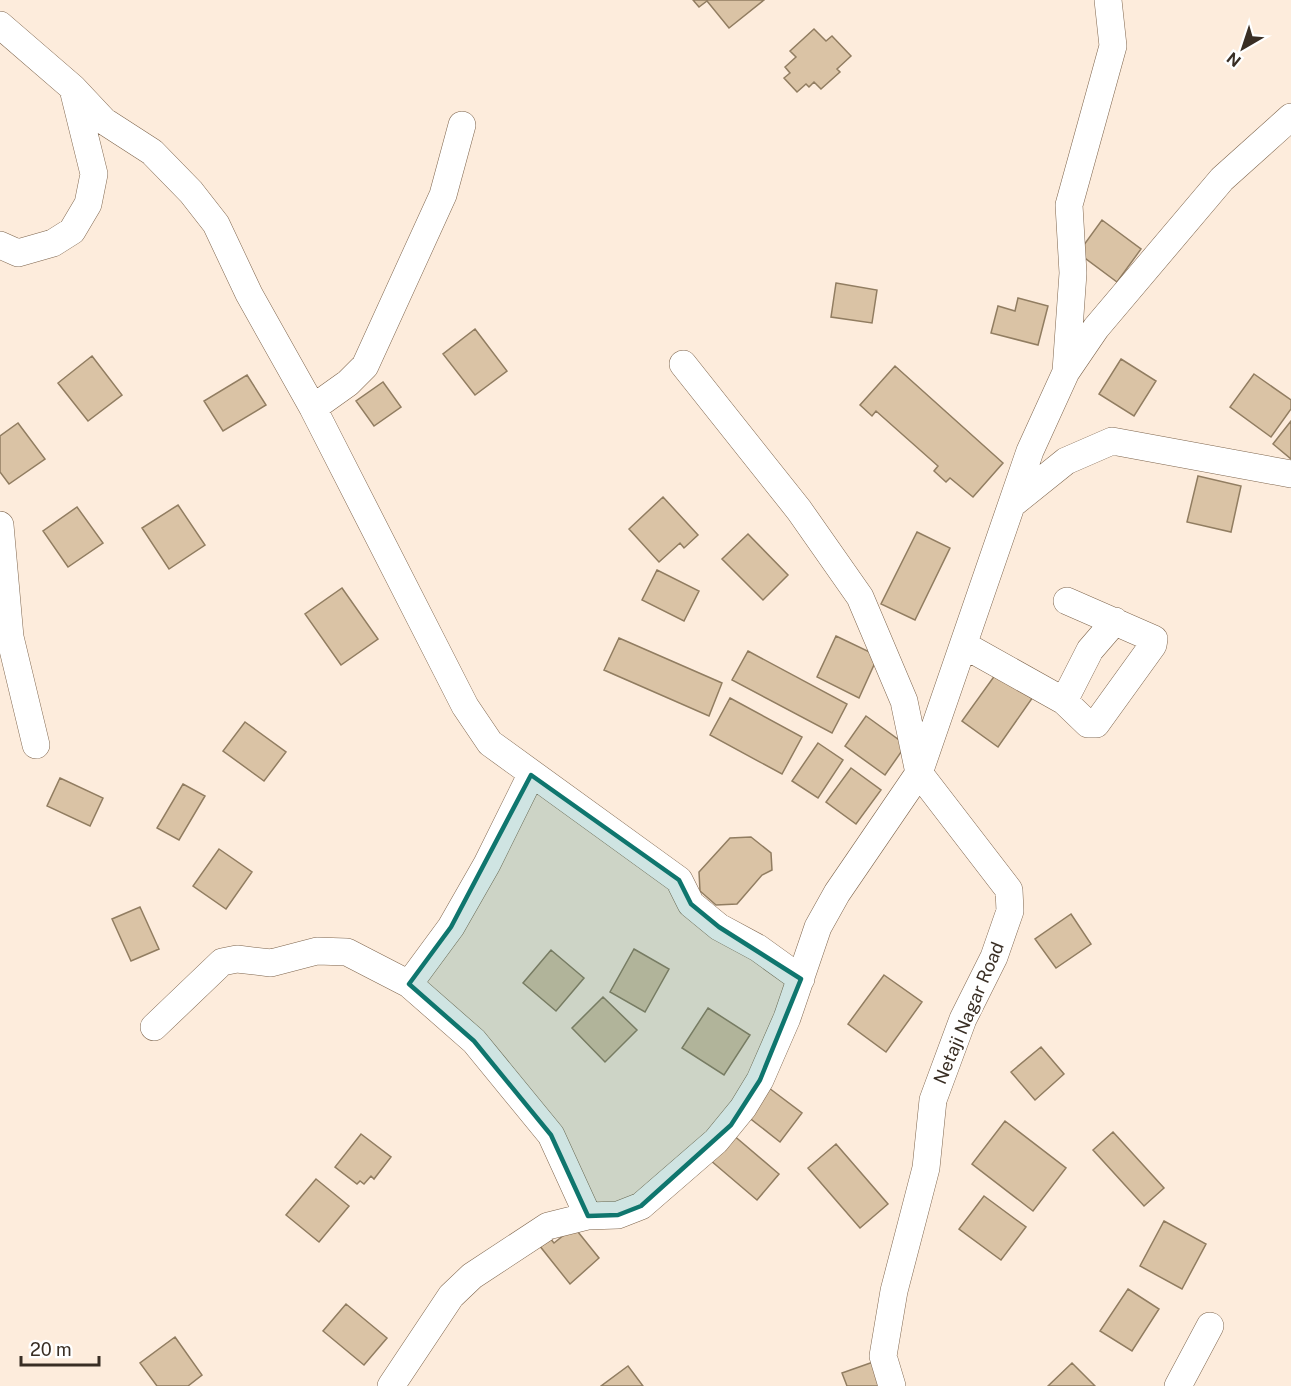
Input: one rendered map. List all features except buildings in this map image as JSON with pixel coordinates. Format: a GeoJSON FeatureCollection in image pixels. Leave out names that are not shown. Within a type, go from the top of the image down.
{"type":"FeatureCollection","features":[{"type":"Feature","properties":{"kind":"street"},"geometry":{"type":"LineString","coordinates":[[1066,372],[1073,273],[1069,205],[1113,46],[1108,0]]}},
{"type":"Feature","properties":{"kind":"street"},"geometry":{"type":"LineString","coordinates":[[0,25],[73,88],[104,121],[152,152],[191,192],[216,224],[249,294],[313,408],[465,706],[490,743],[531,775],[679,880],[691,904],[719,927],[758,948],[801,979]]}},
{"type":"Feature","properties":{"kind":"street"},"geometry":{"type":"LineString","coordinates":[[0,245],[18,254],[52,243],[72,231],[88,204],[93,174],[73,88]]}},
{"type":"Feature","properties":{"kind":"street"},"geometry":{"type":"LineString","coordinates":[[391,1386],[451,1296],[472,1276],[549,1226],[588,1216],[618,1215],[641,1206],[716,1142],[731,1125],[760,1080],[788,1018],[818,927],[837,893],[919,773],[1015,501],[1030,451],[1066,372],[1096,328],[1222,178],[1291,117]]}},
{"type":"Feature","properties":{"kind":"street"},"geometry":{"type":"LineString","coordinates":[[313,408],[348,383],[365,366],[443,195],[462,125]]}},
{"type":"Feature","properties":{"kind":"street"},"geometry":{"type":"LineString","coordinates":[[683,364],[799,510],[860,597],[904,701],[919,773]]}},
{"type":"Feature","properties":{"kind":"street"},"geometry":{"type":"LineString","coordinates":[[1015,501],[1066,461],[1112,441],[1291,474]]}},
{"type":"Feature","properties":{"kind":"street"},"geometry":{"type":"LineString","coordinates":[[0,525],[10,637],[36,745]]}},
{"type":"Feature","properties":{"kind":"street"},"geometry":{"type":"LineString","coordinates":[[964,645],[1064,701],[1088,724],[1096,724],[1153,645],[1154,639],[1067,601]]}},
{"type":"Feature","properties":{"kind":"street"},"geometry":{"type":"LineString","coordinates":[[1064,701],[1090,650],[1115,621]]}},
{"type":"Feature","properties":{"kind":"street","name":"Netaji Nagar Road"},"geometry":{"type":"LineString","coordinates":[[892,1386],[883,1356],[894,1291],[927,1168],[933,1100],[963,1019],[994,957],[1010,911],[1009,890],[919,773]]}},
{"type":"Feature","properties":{"kind":"street"},"geometry":{"type":"LineString","coordinates":[[409,984],[451,927],[487,864],[531,775]]}},
{"type":"Feature","properties":{"kind":"street"},"geometry":{"type":"LineString","coordinates":[[154,1027],[222,962],[237,959],[271,963],[317,951],[347,952],[409,984],[474,1041],[551,1134],[588,1216]]}},
{"type":"Feature","properties":{"kind":"street"},"geometry":{"type":"LineString","coordinates":[[1178,1386],[1210,1326]]}},
{"type":"Feature","properties":{"kind":"highlighted area"},"geometry":{"type":"Polygon","coordinates":[[[531,775],[679,880],[691,904],[719,927],[801,979],[760,1080],[731,1125],[641,1206],[618,1215],[588,1216],[551,1135],[474,1041],[409,984],[451,927],[531,775]]]}}]}
